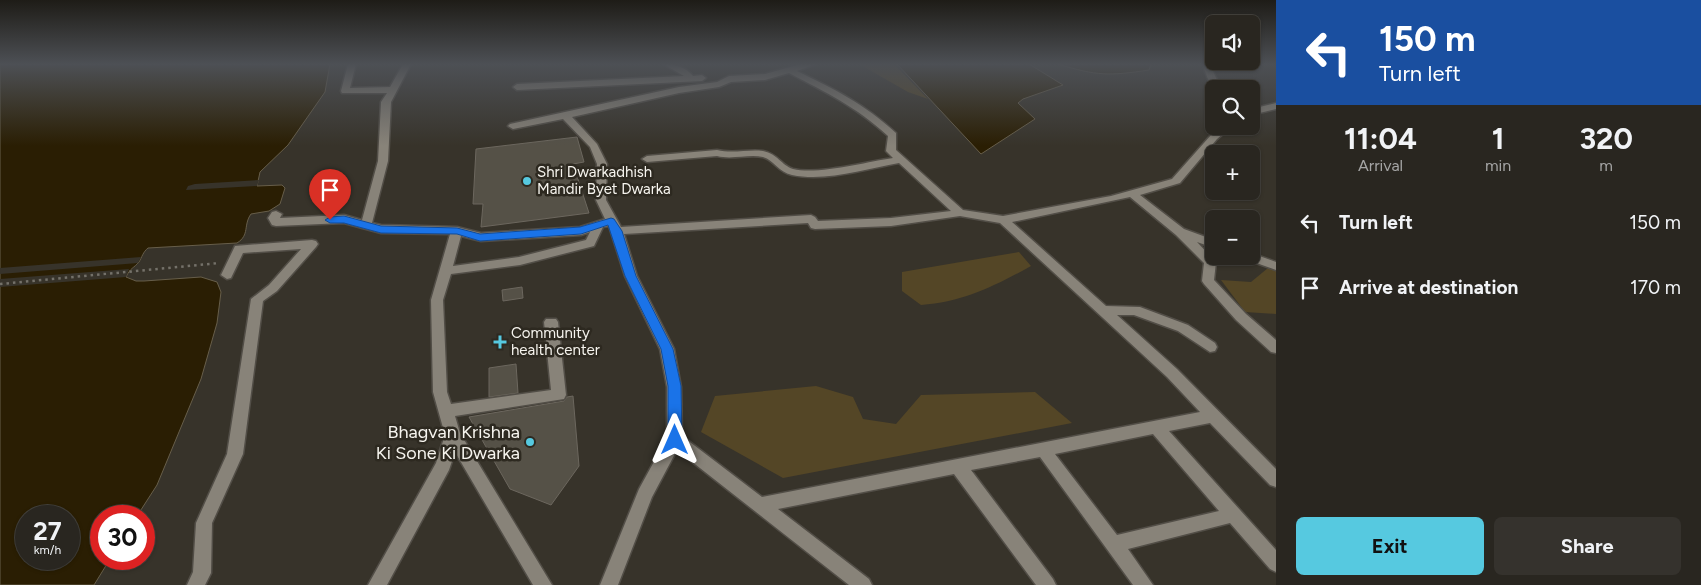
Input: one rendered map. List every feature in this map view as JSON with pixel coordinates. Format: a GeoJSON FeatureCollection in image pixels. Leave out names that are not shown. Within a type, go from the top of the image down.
{"type":"FeatureCollection","features":[{"type":"Feature","properties":{"kind":"street"},"geometry":{"type":"LineString","coordinates":[[366,225],[383,162],[386,102],[392,91]]}},
{"type":"Feature","properties":{"kind":"street"},"geometry":{"type":"LineString","coordinates":[[513,126],[673,91]]}},
{"type":"Feature","properties":{"kind":"street"},"geometry":{"type":"LineString","coordinates":[[832,91],[849,100],[872,116],[893,136],[891,151],[960,213]]}},
{"type":"Feature","properties":{"kind":"street"},"geometry":{"type":"LineString","coordinates":[[1260,110],[1276,106]]}},
{"type":"Feature","properties":{"kind":"street"},"geometry":{"type":"LineString","coordinates":[[565,116],[594,146],[602,164],[601,200],[614,226],[631,276],[667,349],[674,386],[675,440],[645,494],[609,585]]}},
{"type":"Feature","properties":{"kind":"street"},"geometry":{"type":"LineString","coordinates":[[276,214],[274,218],[276,222],[344,219],[381,229],[457,231],[480,237],[581,231],[599,225],[811,219],[815,225],[891,222],[960,213],[1003,220],[1131,193],[1176,181],[1215,135]]}},
{"type":"Feature","properties":{"kind":"street"},"geometry":{"type":"LineString","coordinates":[[646,159],[717,153],[725,156],[762,154],[773,157],[783,169],[795,172],[817,172],[901,160]]}},
{"type":"Feature","properties":{"kind":"street"},"geometry":{"type":"LineString","coordinates":[[1131,193],[1180,232],[1210,262],[1208,281],[1241,317],[1276,348]]}},
{"type":"Feature","properties":{"kind":"street"},"geometry":{"type":"LineString","coordinates":[[1003,220],[1172,373],[1276,480]]}},
{"type":"Feature","properties":{"kind":"street"},"geometry":{"type":"LineString","coordinates":[[445,271],[520,261],[590,243],[599,225]]}},
{"type":"Feature","properties":{"kind":"street"},"geometry":{"type":"LineString","coordinates":[[457,231],[437,300],[440,392],[453,435],[543,585]]}},
{"type":"Feature","properties":{"kind":"street"},"geometry":{"type":"LineString","coordinates":[[1180,232],[1205,241]]}},
{"type":"Feature","properties":{"kind":"street"},"geometry":{"type":"LineString","coordinates":[[196,585],[202,573],[204,524],[235,454],[258,299],[273,288],[312,244],[239,249],[230,268]]}},
{"type":"Feature","properties":{"kind":"street"},"geometry":{"type":"LineString","coordinates":[[1260,260],[1276,266]]}},
{"type":"Feature","properties":{"kind":"street"},"geometry":{"type":"LineString","coordinates":[[1104,312],[1135,310],[1183,328],[1210,347]]}},
{"type":"Feature","properties":{"kind":"street"},"geometry":{"type":"LineString","coordinates":[[446,411],[558,395],[551,322]]}},
{"type":"Feature","properties":{"kind":"street"},"geometry":{"type":"LineString","coordinates":[[759,505],[1213,416],[1216,419]]}},
{"type":"Feature","properties":{"kind":"street"},"geometry":{"type":"LineString","coordinates":[[1156,427],[1276,564]]}},
{"type":"Feature","properties":{"kind":"street"},"geometry":{"type":"LineString","coordinates":[[377,585],[443,465],[453,435]]}},
{"type":"Feature","properties":{"kind":"street"},"geometry":{"type":"LineString","coordinates":[[675,440],[863,585]]}},
{"type":"Feature","properties":{"kind":"street"},"geometry":{"type":"LineString","coordinates":[[1043,449],[1144,585]]}},
{"type":"Feature","properties":{"kind":"street"},"geometry":{"type":"LineString","coordinates":[[958,466],[1047,585]]}},
{"type":"Feature","properties":{"kind":"street"},"geometry":{"type":"LineString","coordinates":[[1114,544],[1234,515]]}},
{"type":"Feature","properties":{"kind":"path"},"geometry":{"type":"LineString","coordinates":[[0,284],[230,268]]}},
{"type":"Feature","properties":{"kind":"shaded area"},"geometry":{"type":"Polygon","coordinates":[[[0,91],[325,91],[288,145],[260,172],[257,186],[282,185],[285,188],[280,204],[269,211],[251,214],[244,237],[237,243],[148,248],[126,277],[136,281],[144,281],[201,277],[217,282],[221,292],[217,323],[201,379],[157,485],[144,505],[90,505],[90,570],[103,570],[94,585],[0,585],[0,91]]]}},
{"type":"Feature","properties":{"kind":"shaded area"},"geometry":{"type":"Polygon","coordinates":[[[921,91],[928,99],[908,92],[921,91]]]}},
{"type":"Feature","properties":{"kind":"shaded area"},"geometry":{"type":"Polygon","coordinates":[[[922,91],[1045,91],[1023,99],[1018,103],[1035,119],[981,154],[922,91]]]}},
{"type":"Feature","properties":{"kind":"shaded area"},"geometry":{"type":"Polygon","coordinates":[[[1019,252],[1031,266],[1005,280],[965,297],[921,305],[902,291],[902,272],[1019,252]]]}},
{"type":"Feature","properties":{"kind":"shaded area"},"geometry":{"type":"Polygon","coordinates":[[[1268,268],[1276,271],[1276,314],[1245,312],[1221,280],[1251,282],[1268,268]]]}},
{"type":"Feature","properties":{"kind":"shaded area"},"geometry":{"type":"Polygon","coordinates":[[[816,386],[853,397],[863,419],[896,424],[921,395],[1035,392],[1072,423],[783,478],[701,432],[715,396],[816,386]]]}},
{"type":"Feature","properties":{"kind":"pier"},"geometry":{"type":"Polygon","coordinates":[[[259,180],[257,186],[186,190],[188,186],[195,184],[259,180]]]}},
{"type":"Feature","properties":{"kind":"pier"},"geometry":{"type":"Polygon","coordinates":[[[141,257],[138,263],[0,274],[0,268],[141,257]]]}},
{"type":"Feature","properties":{"kind":"pier"},"geometry":{"type":"Polygon","coordinates":[[[129,269],[126,277],[0,287],[0,279],[129,269]]]}},
{"type":"Feature","properties":{"kind":"building","name":"Shri Dwarkadhish Mandir Byet Dwarka"},"geometry":{"type":"Polygon","coordinates":[[[577,137],[584,162],[573,164],[589,213],[481,227],[483,204],[473,204],[476,149],[577,137]]]}},
{"type":"Feature","properties":{"kind":"building"},"geometry":{"type":"Polygon","coordinates":[[[522,287],[523,298],[503,301],[502,290],[522,287]]]}},
{"type":"Feature","properties":{"kind":"building"},"geometry":{"type":"Polygon","coordinates":[[[516,364],[518,393],[489,397],[489,368],[516,364]]]}},
{"type":"Feature","properties":{"kind":"building","name":"Bhagvan Krishna Ki Sone Ki Dwarka"},"geometry":{"type":"Polygon","coordinates":[[[573,396],[579,466],[551,505],[510,489],[469,417],[564,401],[567,397],[573,396]]]}},
{"type":"Feature","properties":{"kind":"place","name":"Shri Dwarkadhish Mandir Byet Dwarka"},"geometry":{"type":"Point","coordinates":[527,181]}},
{"type":"Feature","properties":{"kind":"place","name":"Community health center"},"geometry":{"type":"Point","coordinates":[500,342]}},
{"type":"Feature","properties":{"kind":"place","name":"Bhagvan Krishna Ki Sone Ki Dwarka"},"geometry":{"type":"Point","coordinates":[530,442]}},
{"type":"Feature","properties":{"kind":"route"},"geometry":{"type":"LineString","coordinates":[[330,220],[344,219],[381,229],[457,231],[480,237],[581,231],[611,221],[617,231],[631,276],[667,349],[674,386],[675,440]]}}]}
